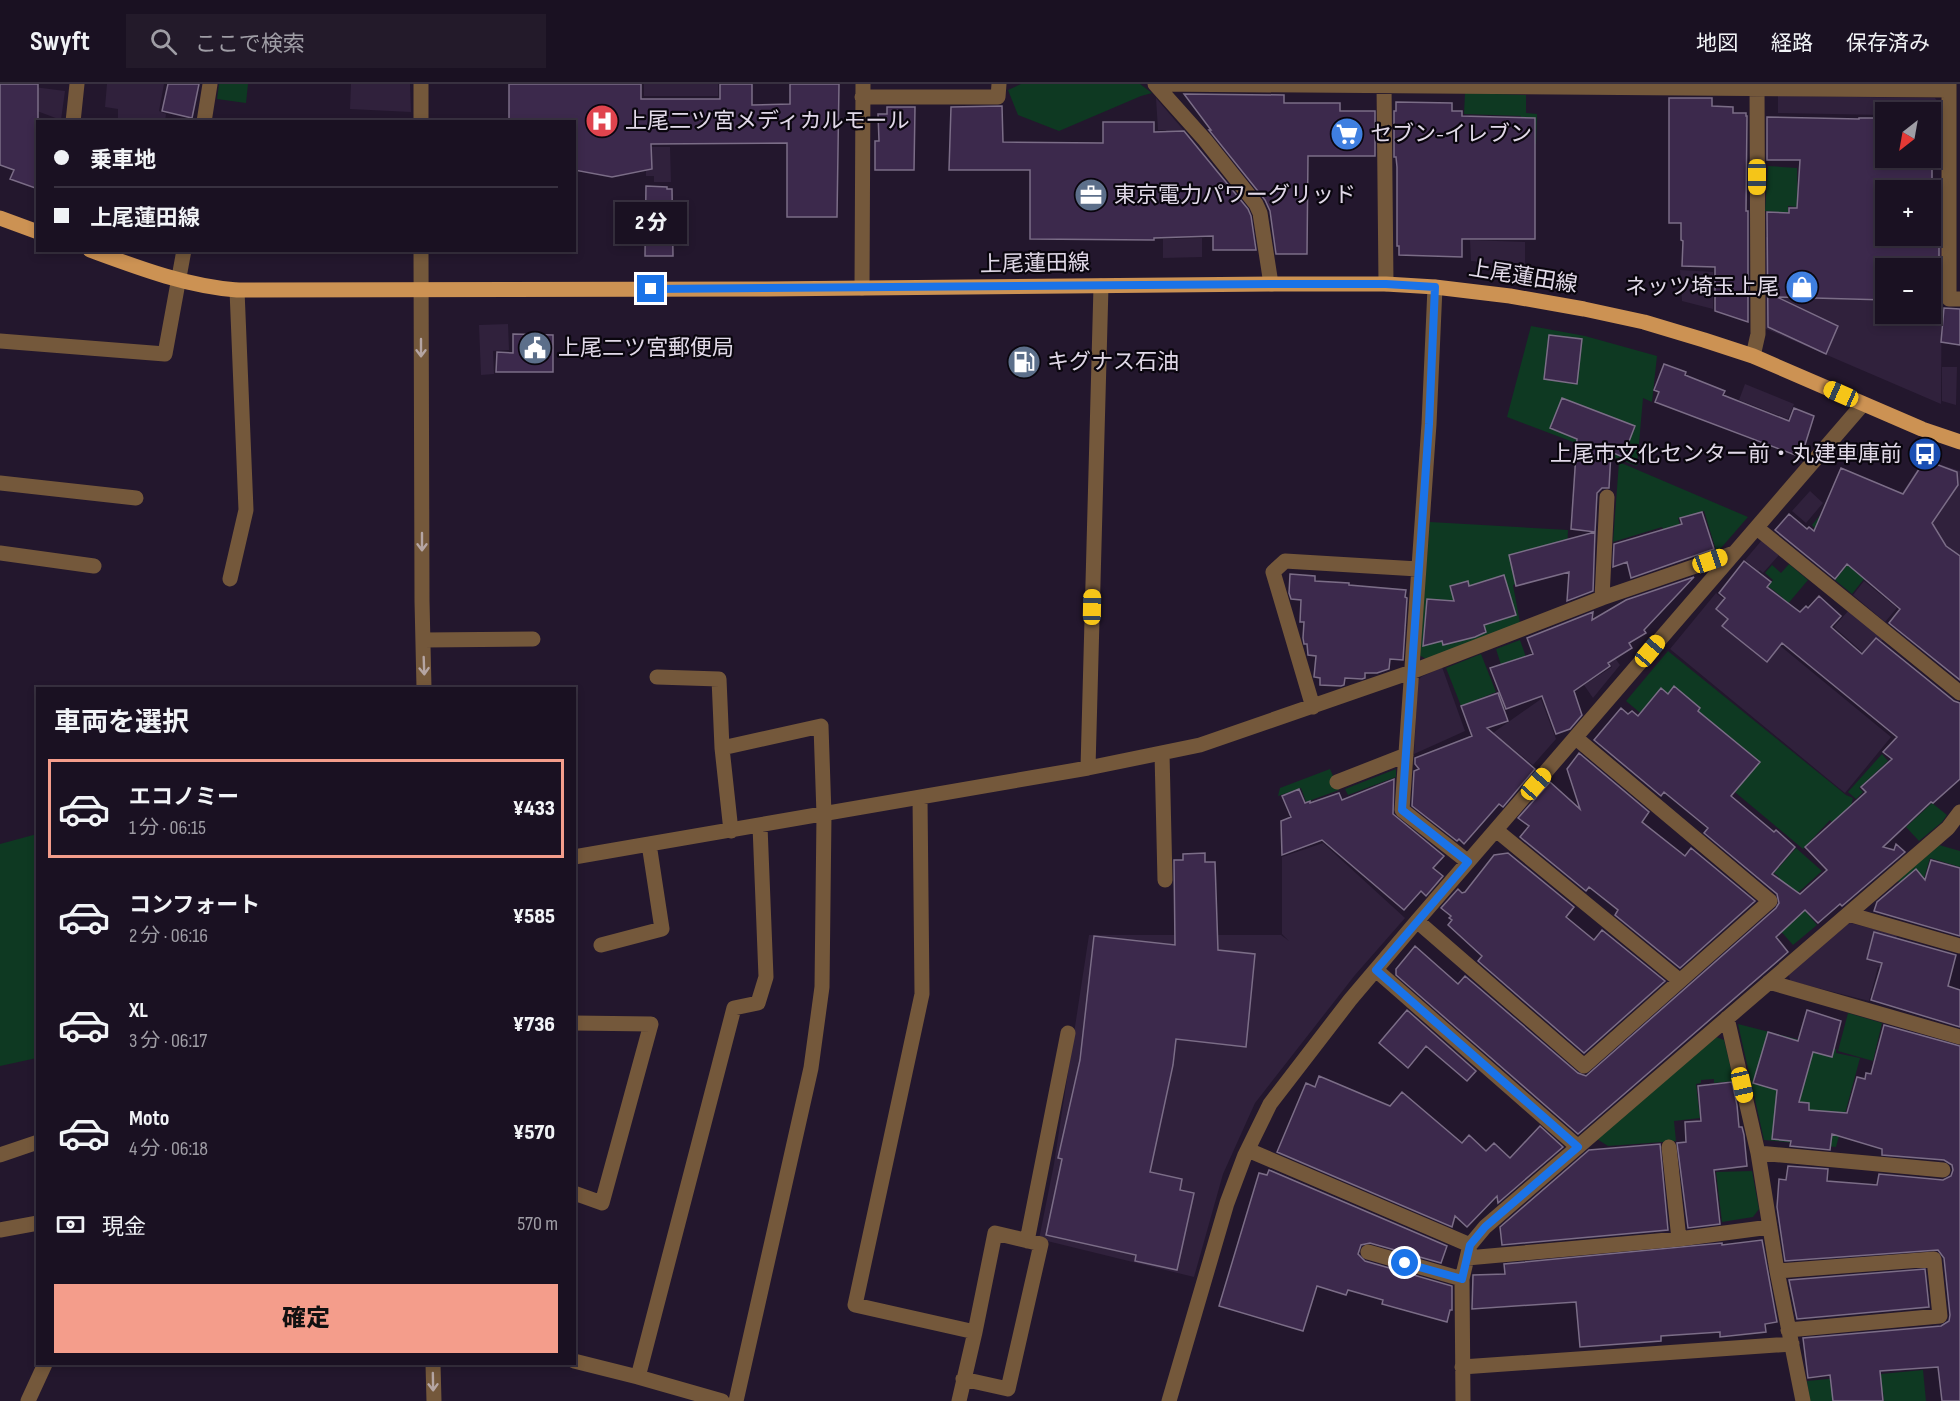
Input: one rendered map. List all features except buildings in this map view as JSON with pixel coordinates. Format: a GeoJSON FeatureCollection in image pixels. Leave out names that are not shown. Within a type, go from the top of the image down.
{"type":"FeatureCollection","features":[{"type":"Feature","properties":{"kind":"main road"},"geometry":{"type":"LineString","coordinates":[[0,218],[36,231]]}},
{"type":"Feature","properties":{"kind":"main road","name":"上尾蓮田線"},"geometry":{"type":"LineString","coordinates":[[96,252],[179,281],[211,288],[237,290],[1271,284],[1386,284],[1435,287],[1510,296],[1634,320],[1754,356],[1922,429],[1960,442]]}},
{"type":"Feature","properties":{"kind":"street"},"geometry":{"type":"LineString","coordinates":[[73,120],[77,84]]}},
{"type":"Feature","properties":{"kind":"street"},"geometry":{"type":"LineString","coordinates":[[204,120],[210,84]]}},
{"type":"Feature","properties":{"kind":"street"},"geometry":{"type":"LineString","coordinates":[[421,84],[421,120]]}},
{"type":"Feature","properties":{"kind":"street"},"geometry":{"type":"LineString","coordinates":[[862,288],[862,90],[998,97],[999,84]]}},
{"type":"Feature","properties":{"kind":"street"},"geometry":{"type":"LineString","coordinates":[[1155,84],[1949,87],[1949,299],[1960,299]]}},
{"type":"Feature","properties":{"kind":"street"},"geometry":{"type":"LineString","coordinates":[[1155,84],[1205,140],[1256,204],[1260,213],[1271,284]]}},
{"type":"Feature","properties":{"kind":"street"},"geometry":{"type":"LineString","coordinates":[[1384,85],[1386,284]]}},
{"type":"Feature","properties":{"kind":"street"},"geometry":{"type":"LineString","coordinates":[[1754,356],[1758,334],[1757,86]]}},
{"type":"Feature","properties":{"kind":"street"},"geometry":{"type":"LineString","coordinates":[[0,341],[165,354],[184,252]]}},
{"type":"Feature","properties":{"kind":"street"},"geometry":{"type":"LineString","coordinates":[[421,252],[424,687]]}},
{"type":"Feature","properties":{"kind":"street"},"geometry":{"type":"LineString","coordinates":[[1088,768],[1101,286]]}},
{"type":"Feature","properties":{"kind":"street"},"geometry":{"type":"LineString","coordinates":[[1435,287],[1429,424],[1402,810],[1468,862]]}},
{"type":"Feature","properties":{"kind":"street"},"geometry":{"type":"LineString","coordinates":[[230,579],[246,510],[237,290]]}},
{"type":"Feature","properties":{"kind":"street"},"geometry":{"type":"LineString","coordinates":[[1169,1401],[1227,1203],[1248,1150],[1270,1104],[1306,1055],[1416,921],[1863,404]]}},
{"type":"Feature","properties":{"kind":"street"},"geometry":{"type":"LineString","coordinates":[[0,483],[136,498]]}},
{"type":"Feature","properties":{"kind":"street"},"geometry":{"type":"LineString","coordinates":[[1602,598],[1607,497]]}},
{"type":"Feature","properties":{"kind":"street"},"geometry":{"type":"LineString","coordinates":[[1757,528],[1960,693]]}},
{"type":"Feature","properties":{"kind":"street"},"geometry":{"type":"LineString","coordinates":[[0,553],[94,567]]}},
{"type":"Feature","properties":{"kind":"street"},"geometry":{"type":"LineString","coordinates":[[576,857],[1088,768],[1200,745],[1411,672],[1602,598],[1732,554]]}},
{"type":"Feature","properties":{"kind":"street"},"geometry":{"type":"LineString","coordinates":[[1313,707],[1273,572],[1285,561],[1418,569]]}},
{"type":"Feature","properties":{"kind":"street"},"geometry":{"type":"LineString","coordinates":[[423,640],[533,639]]}},
{"type":"Feature","properties":{"kind":"street"},"geometry":{"type":"LineString","coordinates":[[657,677],[719,679],[722,748],[731,831]]}},
{"type":"Feature","properties":{"kind":"street"},"geometry":{"type":"LineString","coordinates":[[722,748],[821,726],[824,815],[822,987],[811,1068],[736,1401]]}},
{"type":"Feature","properties":{"kind":"street"},"geometry":{"type":"LineString","coordinates":[[1416,921],[1584,1066],[1770,901],[1576,738]]}},
{"type":"Feature","properties":{"kind":"street"},"geometry":{"type":"LineString","coordinates":[[1162,753],[1165,880]]}},
{"type":"Feature","properties":{"kind":"street"},"geometry":{"type":"LineString","coordinates":[[1337,782],[1406,755]]}},
{"type":"Feature","properties":{"kind":"street"},"geometry":{"type":"LineString","coordinates":[[921,797],[922,994],[855,1305],[975,1332]]}},
{"type":"Feature","properties":{"kind":"street"},"geometry":{"type":"LineString","coordinates":[[1463,1401],[1462,1279],[1469,1252],[1485,1227],[1948,828],[1960,812]]}},
{"type":"Feature","properties":{"kind":"street"},"geometry":{"type":"LineString","coordinates":[[638,1377],[734,1008],[758,1003],[766,977],[760,826]]}},
{"type":"Feature","properties":{"kind":"street"},"geometry":{"type":"LineString","coordinates":[[1496,830],[1679,980]]}},
{"type":"Feature","properties":{"kind":"street"},"geometry":{"type":"LineString","coordinates":[[601,945],[662,928],[649,844]]}},
{"type":"Feature","properties":{"kind":"street"},"geometry":{"type":"LineString","coordinates":[[1848,914],[1960,946]]}},
{"type":"Feature","properties":{"kind":"street"},"geometry":{"type":"LineString","coordinates":[[1376,970],[1578,1147]]}},
{"type":"Feature","properties":{"kind":"street"},"geometry":{"type":"LineString","coordinates":[[1769,981],[1960,1037]]}},
{"type":"Feature","properties":{"kind":"street"},"geometry":{"type":"LineString","coordinates":[[1727,1018],[1758,1153],[1803,1401]]}},
{"type":"Feature","properties":{"kind":"street"},"geometry":{"type":"LineString","coordinates":[[576,1023],[651,1024],[602,1203],[576,1194]]}},
{"type":"Feature","properties":{"kind":"street"},"geometry":{"type":"LineString","coordinates":[[1027,1241],[1068,1033]]}},
{"type":"Feature","properties":{"kind":"street"},"geometry":{"type":"LineString","coordinates":[[0,1155],[36,1143]]}},
{"type":"Feature","properties":{"kind":"street"},"geometry":{"type":"LineString","coordinates":[[1669,1147],[1679,1239]]}},
{"type":"Feature","properties":{"kind":"street"},"geometry":{"type":"LineString","coordinates":[[1248,1150],[1469,1252],[1679,1239],[1770,1227]]}},
{"type":"Feature","properties":{"kind":"street"},"geometry":{"type":"LineString","coordinates":[[1758,1153],[1943,1170]]}},
{"type":"Feature","properties":{"kind":"street"},"geometry":{"type":"LineString","coordinates":[[0,1230],[36,1223]]}},
{"type":"Feature","properties":{"kind":"street"},"geometry":{"type":"LineString","coordinates":[[959,1401],[963,1379],[975,1332],[995,1233],[1041,1244],[1008,1389],[963,1379]]}},
{"type":"Feature","properties":{"kind":"street"},"geometry":{"type":"LineString","coordinates":[[1368,1252],[1462,1279]]}},
{"type":"Feature","properties":{"kind":"street"},"geometry":{"type":"LineString","coordinates":[[1462,1367],[1790,1337],[1940,1316],[1934,1259],[1778,1271]]}},
{"type":"Feature","properties":{"kind":"street"},"geometry":{"type":"LineString","coordinates":[[576,1362],[722,1401]]}},
{"type":"Feature","properties":{"kind":"street"},"geometry":{"type":"LineString","coordinates":[[28,1401],[45,1365]]}},
{"type":"Feature","properties":{"kind":"street"},"geometry":{"type":"LineString","coordinates":[[433,1365],[434,1401]]}},
{"type":"Feature","properties":{"kind":"shaded area"},"geometry":{"type":"Polygon","coordinates":[[[107,84],[164,84],[159,111],[166,114],[165,120],[118,120],[118,109],[105,107],[107,84]]]}},
{"type":"Feature","properties":{"kind":"shaded area"},"geometry":{"type":"Polygon","coordinates":[[[351,84],[410,84],[411,112],[350,109],[351,84]]]}},
{"type":"Feature","properties":{"kind":"shaded area"},"geometry":{"type":"Polygon","coordinates":[[[644,84],[718,84],[718,96],[644,96],[644,84]]]}},
{"type":"Feature","properties":{"kind":"shaded area"},"geometry":{"type":"Polygon","coordinates":[[[26,86],[65,91],[61,120],[21,105],[26,86]]]}},
{"type":"Feature","properties":{"kind":"shaded area"},"geometry":{"type":"Polygon","coordinates":[[[1778,96],[1935,98],[1938,102],[1875,102],[1875,115],[1778,113],[1778,96]]]}},
{"type":"Feature","properties":{"kind":"shaded area"},"geometry":{"type":"Polygon","coordinates":[[[1156,98],[1186,133],[1167,134],[1166,130],[1158,130],[1156,98]]]}},
{"type":"Feature","properties":{"kind":"shaded area"},"geometry":{"type":"Polygon","coordinates":[[[645,147],[670,147],[671,182],[654,182],[654,176],[646,176],[645,147]]]}},
{"type":"Feature","properties":{"kind":"shaded area"},"geometry":{"type":"Polygon","coordinates":[[[1766,237],[1875,240],[1875,246],[1941,246],[1942,242],[1941,404],[1764,328],[1766,237]]]}},
{"type":"Feature","properties":{"kind":"shaded area"},"geometry":{"type":"Polygon","coordinates":[[[1202,238],[1202,257],[1163,258],[1163,239],[1202,238]]]}},
{"type":"Feature","properties":{"kind":"shaded area"},"geometry":{"type":"Polygon","coordinates":[[[1470,240],[1525,242],[1525,266],[1471,261],[1470,240]]]}},
{"type":"Feature","properties":{"kind":"shaded area"},"geometry":{"type":"Polygon","coordinates":[[[1680,270],[1713,272],[1713,309],[1682,301],[1680,270]]]}},
{"type":"Feature","properties":{"kind":"shaded area"},"geometry":{"type":"Polygon","coordinates":[[[508,324],[509,350],[493,351],[494,374],[481,375],[479,325],[508,324]]]}},
{"type":"Feature","properties":{"kind":"shaded area"},"geometry":{"type":"Polygon","coordinates":[[[1942,367],[1957,367],[1956,405],[1942,401],[1942,367]]]}},
{"type":"Feature","properties":{"kind":"shaded area"},"geometry":{"type":"Polygon","coordinates":[[[1745,384],[1794,404],[1788,419],[1739,400],[1745,384]]]}},
{"type":"Feature","properties":{"kind":"shaded area"},"geometry":{"type":"Polygon","coordinates":[[[1924,459],[1960,471],[1960,593],[1879,529],[1924,459]]]}},
{"type":"Feature","properties":{"kind":"shaded area"},"geometry":{"type":"Polygon","coordinates":[[[1810,491],[1823,503],[1806,523],[1792,511],[1810,491]]]}},
{"type":"Feature","properties":{"kind":"shaded area"},"geometry":{"type":"Polygon","coordinates":[[[1762,540],[1779,555],[1763,573],[1745,560],[1762,540]]]}},
{"type":"Feature","properties":{"kind":"shaded area"},"geometry":{"type":"Polygon","coordinates":[[[1864,581],[1897,608],[1885,622],[1853,595],[1864,581]]]}},
{"type":"Feature","properties":{"kind":"shaded area"},"geometry":{"type":"Polygon","coordinates":[[[1716,593],[1891,737],[1845,793],[1670,649],[1716,593]]]}},
{"type":"Feature","properties":{"kind":"shaded area"},"geometry":{"type":"Polygon","coordinates":[[[1849,610],[1883,639],[1868,657],[1834,627],[1849,610]]]}},
{"type":"Feature","properties":{"kind":"shaded area"},"geometry":{"type":"Polygon","coordinates":[[[1612,654],[1620,665],[1593,698],[1584,685],[1612,667],[1606,658],[1612,654]]]}},
{"type":"Feature","properties":{"kind":"shaded area"},"geometry":{"type":"Polygon","coordinates":[[[1442,667],[1465,731],[1414,754],[1418,681],[1421,677],[1442,667]]]}},
{"type":"Feature","properties":{"kind":"shaded area"},"geometry":{"type":"Polygon","coordinates":[[[1541,699],[1556,739],[1533,765],[1502,740],[1456,791],[1467,755],[1497,730],[1541,699]]]}},
{"type":"Feature","properties":{"kind":"shaded area"},"geometry":{"type":"Polygon","coordinates":[[[1323,843],[1405,918],[1355,975],[1255,1103],[1223,1174],[1194,1277],[1039,1239],[1054,1164],[1089,935],[1281,935],[1289,941],[1282,934],[1282,857],[1323,843]]]}},
{"type":"Feature","properties":{"kind":"shaded area"},"geometry":{"type":"Polygon","coordinates":[[[1850,923],[1897,935],[1888,969],[1878,967],[1869,1001],[1790,981],[1789,974],[1839,929],[1850,923]]]}},
{"type":"Feature","properties":{"kind":"green space"},"geometry":{"type":"Polygon","coordinates":[[[219,84],[248,84],[246,103],[217,99],[219,84]]]}},
{"type":"Feature","properties":{"kind":"green space"},"geometry":{"type":"Polygon","coordinates":[[[1021,84],[1140,84],[1152,93],[1059,131],[1018,115],[1008,90],[1021,84]]]}},
{"type":"Feature","properties":{"kind":"green space"},"geometry":{"type":"Polygon","coordinates":[[[1465,93],[1526,95],[1526,113],[1537,114],[1536,144],[1520,143],[1521,116],[1464,114],[1465,93]]]}},
{"type":"Feature","properties":{"kind":"green space"},"geometry":{"type":"Polygon","coordinates":[[[1768,166],[1797,168],[1798,207],[1788,206],[1788,213],[1765,211],[1768,166]]]}},
{"type":"Feature","properties":{"kind":"green space"},"geometry":{"type":"Polygon","coordinates":[[[1531,326],[1585,336],[1657,356],[1652,402],[1643,398],[1637,466],[1507,417],[1531,326]]]}},
{"type":"Feature","properties":{"kind":"green space"},"geometry":{"type":"Polygon","coordinates":[[[1619,462],[1748,517],[1721,548],[1716,550],[1704,511],[1678,518],[1685,541],[1669,546],[1662,527],[1613,542],[1619,462]]]}},
{"type":"Feature","properties":{"kind":"green space"},"geometry":{"type":"Polygon","coordinates":[[[1830,503],[1887,550],[1852,594],[1835,580],[1858,552],[1826,516],[1815,529],[1812,525],[1830,503]]]}},
{"type":"Feature","properties":{"kind":"green space"},"geometry":{"type":"Polygon","coordinates":[[[1430,522],[1568,530],[1566,572],[1513,585],[1520,623],[1426,659],[1419,655],[1430,522]]]}},
{"type":"Feature","properties":{"kind":"green space"},"geometry":{"type":"Polygon","coordinates":[[[1789,564],[1808,580],[1765,631],[1760,627],[1783,598],[1768,586],[1773,580],[1765,573],[1772,565],[1781,573],[1789,564]]]}},
{"type":"Feature","properties":{"kind":"green space"},"geometry":{"type":"Polygon","coordinates":[[[1520,640],[1526,657],[1501,665],[1496,649],[1520,640]]]}},
{"type":"Feature","properties":{"kind":"green space"},"geometry":{"type":"Polygon","coordinates":[[[1668,651],[1846,795],[1853,798],[1844,835],[1830,820],[1803,849],[1626,701],[1668,651]]]}},
{"type":"Feature","properties":{"kind":"green space"},"geometry":{"type":"Polygon","coordinates":[[[1481,654],[1496,692],[1461,706],[1446,668],[1481,654]]]}},
{"type":"Feature","properties":{"kind":"green space"},"geometry":{"type":"Polygon","coordinates":[[[1882,754],[1888,761],[1859,788],[1863,792],[1856,799],[1848,792],[1882,754]]]}},
{"type":"Feature","properties":{"kind":"green space"},"geometry":{"type":"Polygon","coordinates":[[[1330,769],[1339,790],[1306,802],[1301,788],[1278,796],[1280,788],[1330,769]]]}},
{"type":"Feature","properties":{"kind":"green space"},"geometry":{"type":"Polygon","coordinates":[[[1396,769],[1396,777],[1348,795],[1345,789],[1396,769]]]}},
{"type":"Feature","properties":{"kind":"green space"},"geometry":{"type":"Polygon","coordinates":[[[1932,803],[1947,815],[1919,841],[1906,827],[1932,803]]]}},
{"type":"Feature","properties":{"kind":"green space"},"geometry":{"type":"Polygon","coordinates":[[[36,834],[36,1058],[0,1066],[0,844],[36,834]]]}},
{"type":"Feature","properties":{"kind":"green space"},"geometry":{"type":"Polygon","coordinates":[[[1939,845],[1960,851],[1960,867],[1930,858],[1923,882],[1917,887],[1897,881],[1939,845]]]}},
{"type":"Feature","properties":{"kind":"green space"},"geometry":{"type":"Polygon","coordinates":[[[1796,848],[1822,871],[1792,898],[1776,883],[1779,877],[1774,873],[1796,848]]]}},
{"type":"Feature","properties":{"kind":"green space"},"geometry":{"type":"Polygon","coordinates":[[[1794,898],[1817,925],[1793,945],[1770,919],[1794,898]]]}},
{"type":"Feature","properties":{"kind":"green space"},"geometry":{"type":"Polygon","coordinates":[[[1848,1013],[1882,1023],[1873,1061],[1838,1051],[1848,1013]]]}},
{"type":"Feature","properties":{"kind":"green space"},"geometry":{"type":"Polygon","coordinates":[[[1738,1024],[1836,1049],[1836,1053],[1860,1058],[1836,1147],[1764,1140],[1738,1024]]]}},
{"type":"Feature","properties":{"kind":"green space"},"geometry":{"type":"Polygon","coordinates":[[[1716,1037],[1724,1040],[1734,1081],[1714,1083],[1714,1079],[1701,1080],[1701,1083],[1696,1084],[1700,1118],[1674,1121],[1676,1141],[1608,1146],[1597,1139],[1716,1037]]]}},
{"type":"Feature","properties":{"kind":"green space"},"geometry":{"type":"Polygon","coordinates":[[[1752,1171],[1759,1209],[1753,1217],[1722,1222],[1716,1172],[1752,1171]]]}},
{"type":"Feature","properties":{"kind":"green space"},"geometry":{"type":"Polygon","coordinates":[[[1923,1370],[1926,1401],[1884,1401],[1883,1392],[1832,1398],[1832,1401],[1810,1401],[1807,1381],[1923,1370]]]}},
{"type":"Feature","properties":{"kind":"place","name":"上尾二ツ宮メディカルモール"},"geometry":{"type":"Point","coordinates":[602,121]}},
{"type":"Feature","properties":{"kind":"place","name":"セブン-イレブン"},"geometry":{"type":"Point","coordinates":[1347,134]}},
{"type":"Feature","properties":{"kind":"place","name":"東京電力パワーグリッド"},"geometry":{"type":"Point","coordinates":[1091,195]}},
{"type":"Feature","properties":{"kind":"place","name":"ネッツ埼玉上尾"},"geometry":{"type":"Point","coordinates":[1802,287]}},
{"type":"Feature","properties":{"kind":"place","name":"上尾二ツ宮郵便局"},"geometry":{"type":"Point","coordinates":[535,348]}},
{"type":"Feature","properties":{"kind":"place","name":"キグナス石油"},"geometry":{"type":"Point","coordinates":[1024,362]}},
{"type":"Feature","properties":{"kind":"place","name":"上尾市文化センター前・丸建車庫前"},"geometry":{"type":"Point","coordinates":[1925,454]}},
{"type":"Feature","properties":{"kind":"route"},"geometry":{"type":"LineString","coordinates":[[651,289],[1271,284],[1386,284],[1435,287],[1429,424],[1402,810],[1468,862],[1376,970],[1578,1147],[1485,1227],[1470,1245],[1462,1279],[1405,1263]]}}]}
